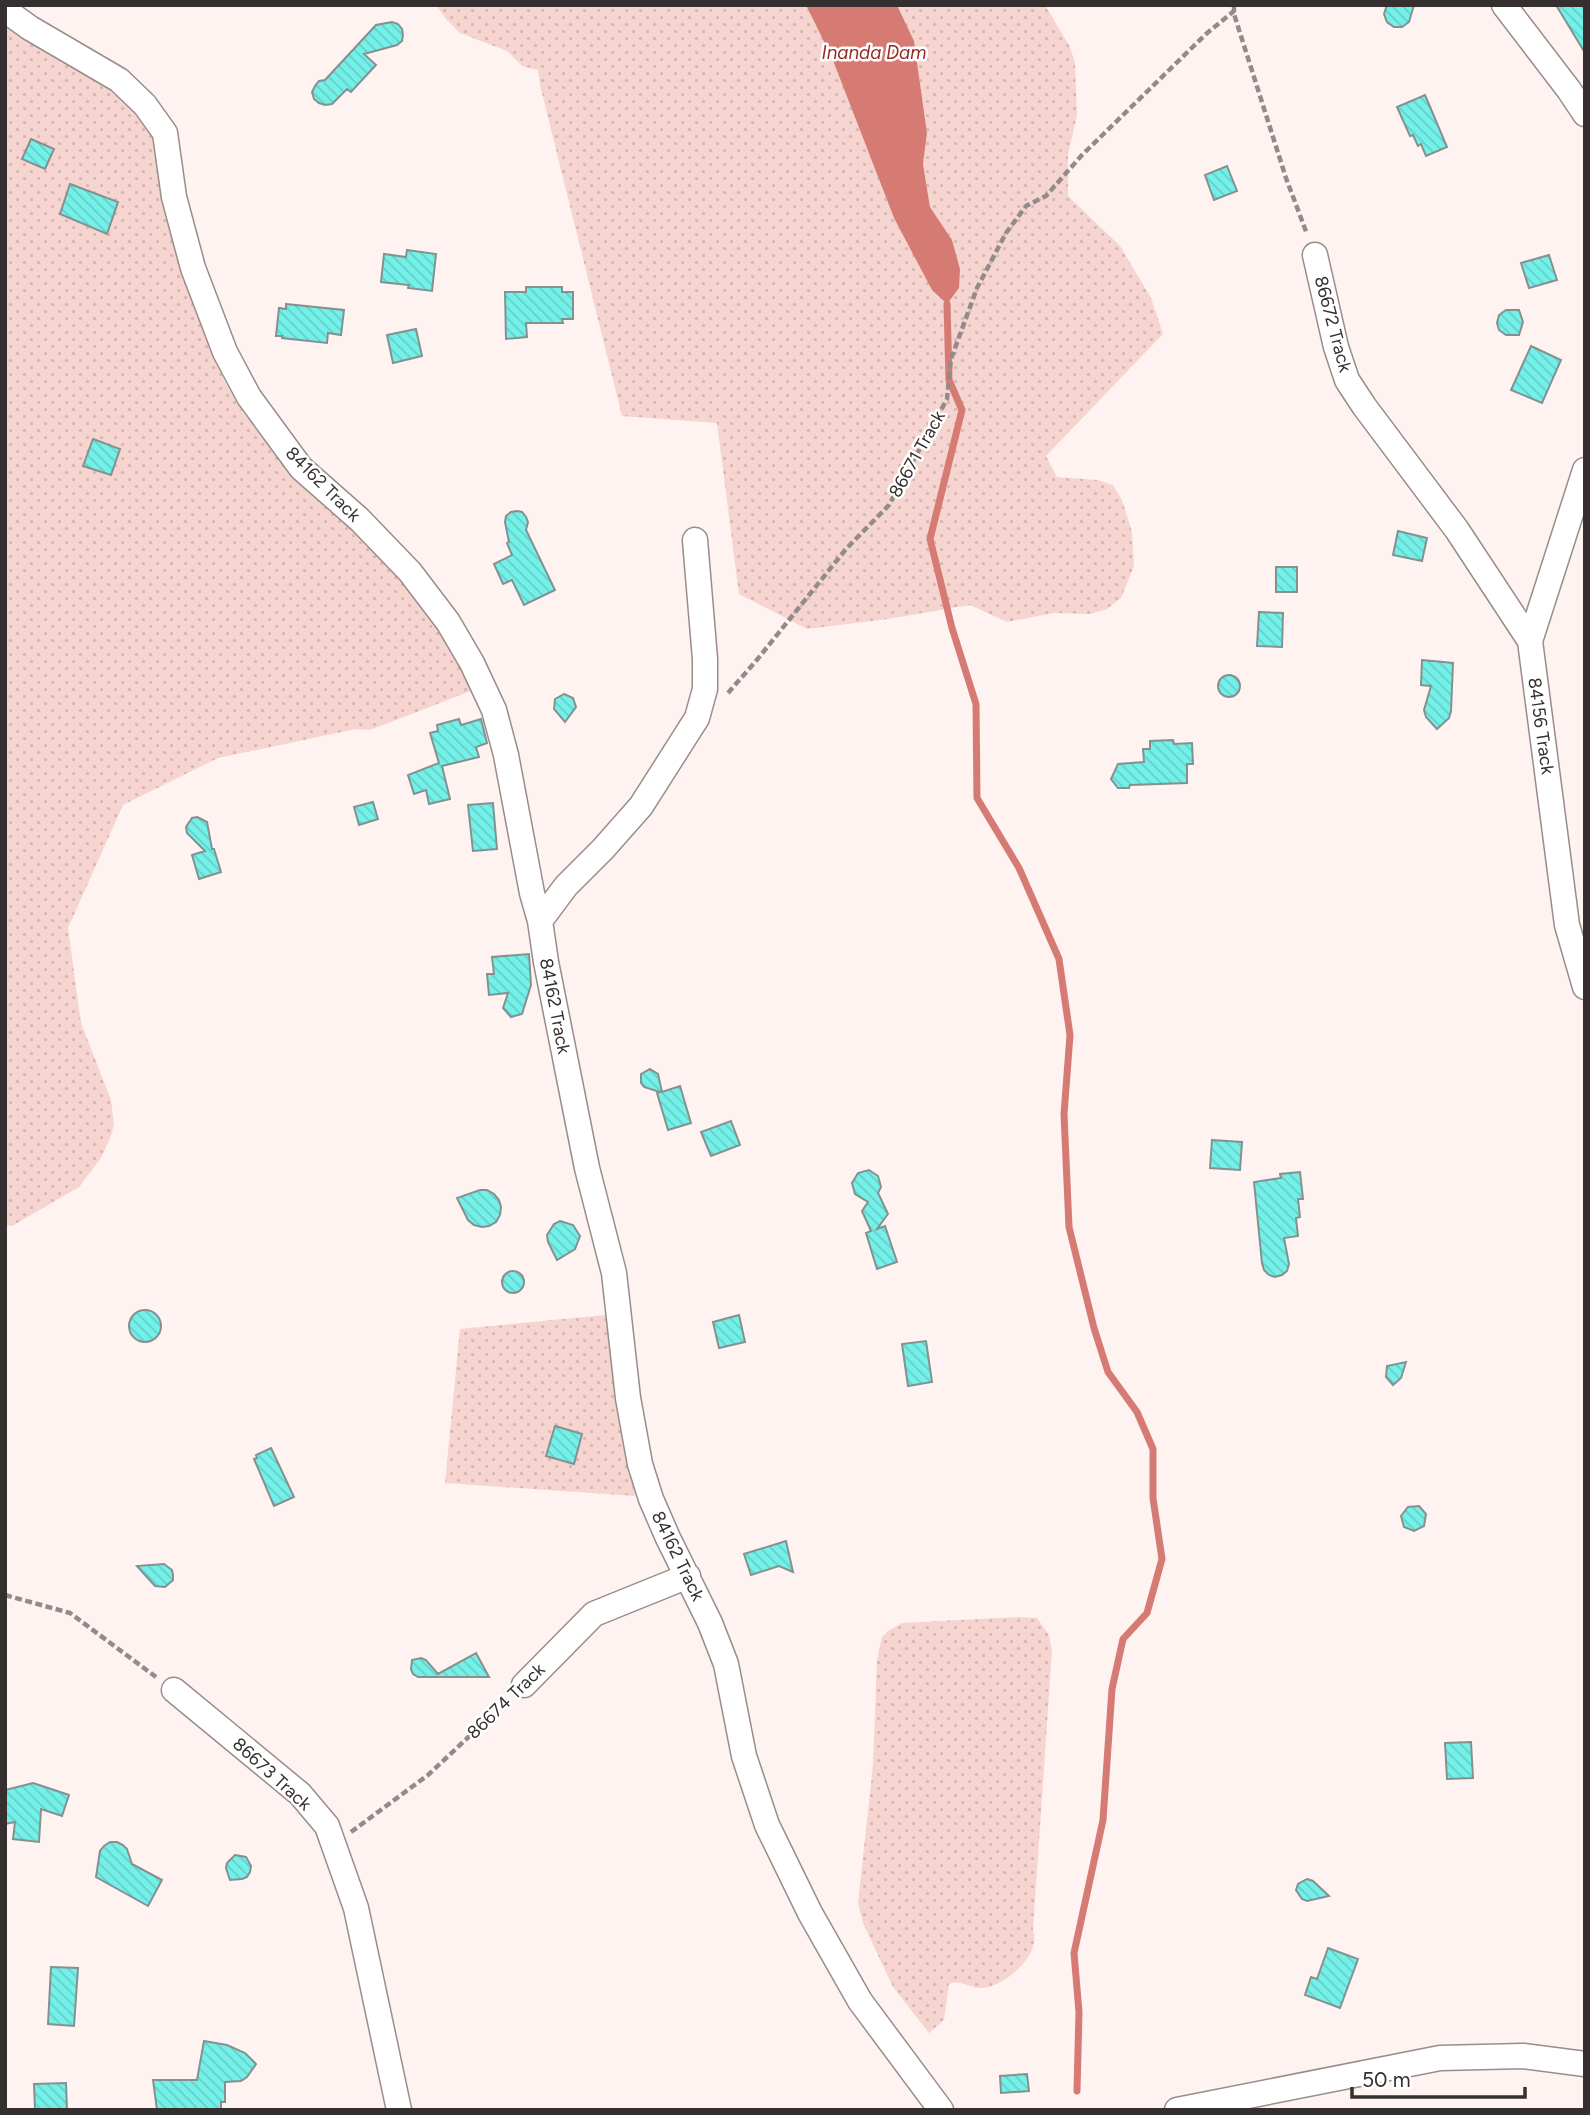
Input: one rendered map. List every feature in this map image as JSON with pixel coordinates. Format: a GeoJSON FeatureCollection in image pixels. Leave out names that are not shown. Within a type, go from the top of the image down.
{"type":"FeatureCollection","features":[{"type":"Feature","properties":{"kind":"street"},"geometry":{"type":"LineString","coordinates":[[1504,5],[1585,114]]}},
{"type":"Feature","properties":{"kind":"street","name":"84162 Track"},"geometry":{"type":"LineString","coordinates":[[5,10],[30,28],[119,80],[145,105],[165,133],[174,197],[193,268],[225,352],[249,397],[301,468],[360,520],[410,572],[448,622],[472,663],[494,710],[506,755],[531,893],[540,921],[587,1168],[614,1273],[628,1398],[640,1464],[655,1508],[710,1622],[726,1664],[744,1756],[767,1825],[810,1913],[860,2001],[941,2110]]}},
{"type":"Feature","properties":{"kind":"street","name":"86672 Track"},"geometry":{"type":"LineString","coordinates":[[1315,255],[1336,347],[1348,380],[1364,406],[1457,530],[1530,641]]}},
{"type":"Feature","properties":{"kind":"street","name":"84156 Track"},"geometry":{"type":"LineString","coordinates":[[1585,470],[1530,641],[1567,925],[1585,987]]}},
{"type":"Feature","properties":{"kind":"street"},"geometry":{"type":"LineString","coordinates":[[540,921],[566,886],[641,806],[697,718],[705,689],[705,659],[695,540]]}},
{"type":"Feature","properties":{"kind":"street","name":"86674 Track"},"geometry":{"type":"LineString","coordinates":[[524,1685],[594,1615],[688,1576]]}},
{"type":"Feature","properties":{"kind":"street","name":"86673 Track"},"geometry":{"type":"LineString","coordinates":[[174,1690],[300,1794],[327,1826],[356,1908],[399,2110]]}},
{"type":"Feature","properties":{"kind":"street"},"geometry":{"type":"LineString","coordinates":[[1177,2110],[1440,2058],[1523,2056],[1585,2064]]}},
{"type":"Feature","properties":{"kind":"path","name":"86672 Track"},"geometry":{"type":"LineString","coordinates":[[1234,8],[1286,178],[1315,255]]}},
{"type":"Feature","properties":{"kind":"path","name":"86671 Track"},"geometry":{"type":"LineString","coordinates":[[724,697],[846,549],[889,505],[947,399],[951,359],[977,288],[1006,233],[1026,206],[1046,196],[1082,155],[1234,8]]}},
{"type":"Feature","properties":{"kind":"path"},"geometry":{"type":"LineString","coordinates":[[5,1595],[70,1613],[174,1690]]}},
{"type":"Feature","properties":{"kind":"path","name":"86674 Track"},"geometry":{"type":"LineString","coordinates":[[334,1845],[428,1775],[524,1685]]}},
{"type":"Feature","properties":{"kind":"shaded area"},"geometry":{"type":"Polygon","coordinates":[[[436,5],[806,5],[832,58],[894,218],[952,240],[930,207],[923,164],[927,133],[914,41],[897,5],[1045,5],[1070,47],[1075,63],[1077,115],[1068,155],[1068,196],[1120,246],[1151,298],[1163,334],[1046,456],[1057,477],[1097,480],[1113,485],[1122,500],[1132,532],[1134,566],[1121,598],[1107,609],[1090,614],[1054,613],[1007,622],[970,605],[807,629],[739,594],[717,423],[622,416],[538,70],[522,66],[507,51],[460,33],[436,5]]]}},
{"type":"Feature","properties":{"kind":"shaded area"},"geometry":{"type":"Polygon","coordinates":[[[5,23],[18,35],[109,86],[143,115],[154,139],[179,257],[224,380],[243,413],[295,477],[374,549],[405,584],[453,645],[476,689],[370,730],[356,729],[218,758],[123,805],[68,928],[81,1023],[111,1100],[114,1124],[111,1136],[101,1158],[79,1187],[12,1226],[5,1225],[5,23]]]}},
{"type":"Feature","properties":{"kind":"shaded area"},"geometry":{"type":"Polygon","coordinates":[[[605,1315],[635,1496],[445,1483],[460,1329],[605,1315]]]}},
{"type":"Feature","properties":{"kind":"shaded area"},"geometry":{"type":"Polygon","coordinates":[[[1037,1618],[1049,1635],[1052,1651],[1034,1944],[1020,1967],[997,1984],[977,1988],[957,1983],[949,1984],[944,2020],[929,2033],[893,1987],[863,1923],[858,1903],[873,1765],[877,1660],[882,1637],[902,1623],[1037,1618]]]}},
{"type":"Feature","properties":{"kind":"water","name":"Inanda Dam"},"geometry":{"type":"Polygon","coordinates":[[[806,5],[897,5],[914,41],[927,133],[923,164],[930,207],[952,240],[960,269],[959,288],[947,304],[932,290],[894,218],[832,58],[806,5]]]}},
{"type":"Feature","properties":{"kind":"building"},"geometry":{"type":"Polygon","coordinates":[[[1387,5],[1414,5],[1409,22],[1402,27],[1394,27],[1387,22],[1384,14],[1387,5]]]}},
{"type":"Feature","properties":{"kind":"building"},"geometry":{"type":"Polygon","coordinates":[[[1556,5],[1585,5],[1585,53],[1556,5]]]}},
{"type":"Feature","properties":{"kind":"building"},"geometry":{"type":"Polygon","coordinates":[[[392,22],[402,29],[402,41],[397,45],[364,54],[376,65],[351,92],[347,89],[332,104],[325,105],[314,99],[312,92],[319,81],[325,80],[376,25],[392,22]]]}},
{"type":"Feature","properties":{"kind":"building"},"geometry":{"type":"Polygon","coordinates":[[[1425,95],[1447,147],[1426,156],[1421,144],[1418,146],[1413,135],[1410,136],[1397,107],[1425,95]]]}},
{"type":"Feature","properties":{"kind":"building"},"geometry":{"type":"Polygon","coordinates":[[[31,139],[54,149],[45,169],[22,159],[31,139]]]}},
{"type":"Feature","properties":{"kind":"building"},"geometry":{"type":"Polygon","coordinates":[[[1227,166],[1237,191],[1214,200],[1205,175],[1227,166]]]}},
{"type":"Feature","properties":{"kind":"building"},"geometry":{"type":"Polygon","coordinates":[[[70,184],[118,202],[107,234],[60,214],[70,184]]]}},
{"type":"Feature","properties":{"kind":"building"},"geometry":{"type":"Polygon","coordinates":[[[407,250],[436,254],[432,291],[381,282],[384,254],[406,257],[407,250]]]}},
{"type":"Feature","properties":{"kind":"building"},"geometry":{"type":"Polygon","coordinates":[[[1549,255],[1557,280],[1529,288],[1521,263],[1549,255]]]}},
{"type":"Feature","properties":{"kind":"building"},"geometry":{"type":"Polygon","coordinates":[[[526,287],[562,287],[562,292],[573,292],[573,319],[562,319],[563,323],[526,323],[527,337],[506,339],[505,292],[526,292],[526,287]]]}},
{"type":"Feature","properties":{"kind":"building"},"geometry":{"type":"Polygon","coordinates":[[[286,304],[344,310],[341,335],[328,333],[327,343],[276,336],[279,308],[286,309],[286,304]]]}},
{"type":"Feature","properties":{"kind":"building"},"geometry":{"type":"Polygon","coordinates":[[[1506,310],[1519,310],[1523,322],[1519,335],[1506,335],[1499,330],[1499,315],[1506,310]]]}},
{"type":"Feature","properties":{"kind":"building"},"geometry":{"type":"Polygon","coordinates":[[[416,329],[422,356],[393,363],[387,335],[416,329]]]}},
{"type":"Feature","properties":{"kind":"building"},"geometry":{"type":"Polygon","coordinates":[[[1531,346],[1561,360],[1542,403],[1511,390],[1531,346]]]}},
{"type":"Feature","properties":{"kind":"building"},"geometry":{"type":"Polygon","coordinates":[[[93,439],[120,449],[111,475],[83,466],[93,439]]]}},
{"type":"Feature","properties":{"kind":"building"},"geometry":{"type":"Polygon","coordinates":[[[517,511],[526,517],[526,530],[555,590],[524,605],[512,580],[503,584],[494,564],[512,555],[507,543],[505,522],[506,516],[517,511]]]}},
{"type":"Feature","properties":{"kind":"building"},"geometry":{"type":"Polygon","coordinates":[[[1398,531],[1427,538],[1422,561],[1393,555],[1398,531]]]}},
{"type":"Feature","properties":{"kind":"building"},"geometry":{"type":"Polygon","coordinates":[[[1276,567],[1297,567],[1297,592],[1276,592],[1276,567]]]}},
{"type":"Feature","properties":{"kind":"building"},"geometry":{"type":"Polygon","coordinates":[[[1259,612],[1283,613],[1282,647],[1257,646],[1259,612]]]}},
{"type":"Feature","properties":{"kind":"building"},"geometry":{"type":"Polygon","coordinates":[[[1422,660],[1453,663],[1451,711],[1449,718],[1437,729],[1426,717],[1424,710],[1431,686],[1421,685],[1422,660]]]}},
{"type":"Feature","properties":{"kind":"building"},"geometry":{"type":"Polygon","coordinates":[[[1229,675],[1237,678],[1240,686],[1237,694],[1229,697],[1221,694],[1218,686],[1221,678],[1229,675]]]}},
{"type":"Feature","properties":{"kind":"building"},"geometry":{"type":"Polygon","coordinates":[[[564,694],[573,698],[576,707],[565,722],[554,709],[555,699],[564,694]]]}},
{"type":"Feature","properties":{"kind":"building"},"geometry":{"type":"Polygon","coordinates":[[[459,719],[461,725],[481,719],[487,743],[476,747],[479,757],[442,766],[450,799],[429,804],[426,790],[414,794],[408,775],[439,763],[430,733],[438,731],[437,725],[459,719]]]}},
{"type":"Feature","properties":{"kind":"building"},"geometry":{"type":"Polygon","coordinates":[[[1173,740],[1174,744],[1192,743],[1193,764],[1187,764],[1187,783],[1130,785],[1129,788],[1118,788],[1111,779],[1118,764],[1144,762],[1143,749],[1150,749],[1150,741],[1173,740]]]}},
{"type":"Feature","properties":{"kind":"building"},"geometry":{"type":"Polygon","coordinates":[[[373,802],[378,819],[359,825],[354,807],[373,802]]]}},
{"type":"Feature","properties":{"kind":"building"},"geometry":{"type":"Polygon","coordinates":[[[493,803],[497,849],[473,851],[468,805],[493,803]]]}},
{"type":"Feature","properties":{"kind":"building"},"geometry":{"type":"Polygon","coordinates":[[[197,817],[207,822],[212,849],[221,872],[199,879],[192,855],[205,851],[187,833],[186,827],[192,818],[197,817]]]}},
{"type":"Feature","properties":{"kind":"building"},"geometry":{"type":"Polygon","coordinates":[[[529,954],[531,985],[522,1014],[511,1017],[503,1008],[508,993],[489,995],[487,974],[494,974],[492,957],[529,954]]]}},
{"type":"Feature","properties":{"kind":"building"},"geometry":{"type":"Polygon","coordinates":[[[650,1069],[658,1074],[662,1092],[680,1086],[691,1123],[668,1130],[657,1093],[660,1092],[644,1087],[641,1083],[641,1074],[650,1069]]]}},
{"type":"Feature","properties":{"kind":"building"},"geometry":{"type":"Polygon","coordinates":[[[731,1121],[740,1145],[711,1156],[701,1132],[731,1121]]]}},
{"type":"Feature","properties":{"kind":"building"},"geometry":{"type":"Polygon","coordinates":[[[1212,1140],[1242,1142],[1240,1170],[1210,1168],[1212,1140]]]}},
{"type":"Feature","properties":{"kind":"building"},"geometry":{"type":"Polygon","coordinates":[[[869,1170],[878,1176],[881,1187],[878,1193],[888,1214],[877,1229],[885,1226],[897,1262],[877,1269],[866,1233],[871,1231],[862,1211],[868,1202],[855,1194],[852,1183],[858,1173],[869,1170]]]}},
{"type":"Feature","properties":{"kind":"building"},"geometry":{"type":"Polygon","coordinates":[[[1300,1172],[1303,1199],[1298,1199],[1298,1236],[1284,1238],[1289,1264],[1287,1271],[1275,1277],[1264,1270],[1262,1263],[1254,1182],[1281,1178],[1280,1174],[1300,1172]]]}},
{"type":"Feature","properties":{"kind":"building"},"geometry":{"type":"Polygon","coordinates":[[[480,1190],[494,1194],[501,1207],[496,1222],[489,1226],[474,1225],[468,1220],[457,1198],[480,1190]]]}},
{"type":"Feature","properties":{"kind":"building"},"geometry":{"type":"Polygon","coordinates":[[[560,1221],[573,1225],[580,1236],[575,1249],[557,1260],[547,1235],[554,1224],[560,1221]]]}},
{"type":"Feature","properties":{"kind":"building"},"geometry":{"type":"Polygon","coordinates":[[[513,1271],[521,1274],[524,1282],[521,1290],[513,1293],[505,1290],[502,1282],[505,1274],[513,1271]]]}},
{"type":"Feature","properties":{"kind":"building"},"geometry":{"type":"Polygon","coordinates":[[[145,1310],[156,1315],[161,1326],[156,1337],[145,1342],[134,1337],[129,1326],[134,1315],[145,1310]]]}},
{"type":"Feature","properties":{"kind":"building"},"geometry":{"type":"Polygon","coordinates":[[[739,1315],[745,1342],[719,1348],[713,1322],[739,1315]]]}},
{"type":"Feature","properties":{"kind":"building"},"geometry":{"type":"Polygon","coordinates":[[[926,1341],[932,1382],[908,1386],[902,1344],[926,1341]]]}},
{"type":"Feature","properties":{"kind":"building"},"geometry":{"type":"Polygon","coordinates":[[[1406,1362],[1401,1378],[1393,1385],[1386,1377],[1387,1366],[1406,1362]]]}},
{"type":"Feature","properties":{"kind":"building"},"geometry":{"type":"Polygon","coordinates":[[[555,1426],[582,1434],[574,1464],[546,1456],[555,1426]]]}},
{"type":"Feature","properties":{"kind":"building"},"geometry":{"type":"Polygon","coordinates":[[[271,1448],[294,1497],[274,1506],[254,1459],[257,1458],[256,1455],[271,1448]]]}},
{"type":"Feature","properties":{"kind":"building"},"geometry":{"type":"Polygon","coordinates":[[[1419,1506],[1426,1514],[1424,1526],[1414,1531],[1404,1527],[1401,1516],[1408,1507],[1419,1506]]]}},
{"type":"Feature","properties":{"kind":"building"},"geometry":{"type":"Polygon","coordinates":[[[786,1541],[793,1572],[779,1566],[751,1575],[744,1554],[786,1541]]]}},
{"type":"Feature","properties":{"kind":"building"},"geometry":{"type":"Polygon","coordinates":[[[164,1564],[172,1570],[173,1575],[173,1580],[165,1587],[155,1586],[137,1566],[164,1564]]]}},
{"type":"Feature","properties":{"kind":"building"},"geometry":{"type":"Polygon","coordinates":[[[476,1653],[489,1677],[418,1677],[411,1669],[412,1660],[421,1658],[438,1674],[476,1653]]]}},
{"type":"Feature","properties":{"kind":"building"},"geometry":{"type":"Polygon","coordinates":[[[1471,1742],[1473,1778],[1447,1779],[1445,1743],[1471,1742]]]}},
{"type":"Feature","properties":{"kind":"building"},"geometry":{"type":"Polygon","coordinates":[[[33,1783],[69,1795],[62,1816],[41,1809],[39,1842],[13,1839],[15,1822],[5,1824],[5,1790],[33,1783]]]}},
{"type":"Feature","properties":{"kind":"building"},"geometry":{"type":"Polygon","coordinates":[[[110,1842],[123,1845],[132,1864],[162,1880],[148,1906],[96,1877],[100,1851],[110,1842]]]}},
{"type":"Feature","properties":{"kind":"building"},"geometry":{"type":"Polygon","coordinates":[[[235,1855],[246,1857],[251,1866],[250,1872],[242,1879],[230,1880],[227,1863],[235,1855]]]}},
{"type":"Feature","properties":{"kind":"building"},"geometry":{"type":"Polygon","coordinates":[[[1307,1879],[1329,1896],[1307,1901],[1302,1899],[1296,1890],[1298,1884],[1307,1879]]]}},
{"type":"Feature","properties":{"kind":"building"},"geometry":{"type":"Polygon","coordinates":[[[1328,1948],[1358,1959],[1340,2008],[1305,1995],[1311,1977],[1317,1979],[1328,1948]]]}},
{"type":"Feature","properties":{"kind":"building"},"geometry":{"type":"Polygon","coordinates":[[[51,1967],[78,1968],[74,2026],[48,2024],[51,1967]]]}},
{"type":"Feature","properties":{"kind":"building"},"geometry":{"type":"Polygon","coordinates":[[[204,2041],[227,2045],[245,2053],[256,2064],[241,2081],[225,2082],[225,2102],[221,2102],[221,2110],[157,2110],[153,2080],[197,2080],[204,2041]]]}},
{"type":"Feature","properties":{"kind":"building"},"geometry":{"type":"Polygon","coordinates":[[[1027,2074],[1029,2091],[1001,2093],[1000,2076],[1027,2074]]]}},
{"type":"Feature","properties":{"kind":"building"},"geometry":{"type":"Polygon","coordinates":[[[66,2083],[67,2110],[35,2110],[34,2084],[66,2083]]]}},
{"type":"Feature","properties":{"kind":"waterway"},"geometry":{"type":"LineString","coordinates":[[947,304],[949,380],[962,410],[930,539],[952,628],[976,704],[977,798],[1019,868],[1059,959],[1070,1035],[1064,1114],[1069,1227],[1108,1372],[1137,1412],[1153,1449],[1153,1498],[1162,1559],[1147,1613],[1123,1639],[1112,1689],[1103,1820],[1074,1953],[1079,2012],[1077,2091]]}}]}
